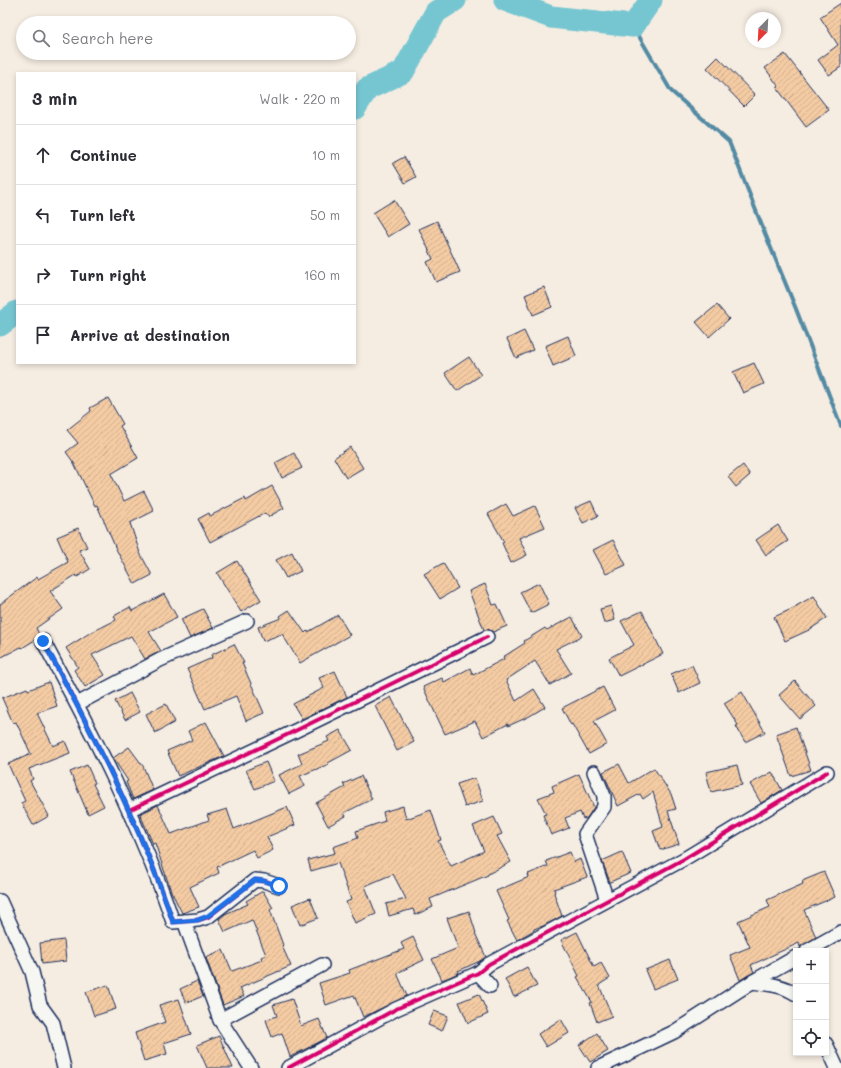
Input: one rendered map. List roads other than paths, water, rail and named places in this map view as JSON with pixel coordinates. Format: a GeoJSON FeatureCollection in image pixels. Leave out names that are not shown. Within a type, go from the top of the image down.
{"type":"FeatureCollection","features":[{"type":"Feature","properties":{"kind":"street"},"geometry":{"type":"LineString","coordinates":[[77,704],[160,660],[247,621]]}},
{"type":"Feature","properties":{"kind":"street"},"geometry":{"type":"LineString","coordinates":[[128,810],[297,730],[487,637]]}},
{"type":"Feature","properties":{"kind":"street"},"geometry":{"type":"LineString","coordinates":[[43,641],[77,704],[128,810],[160,883],[173,922],[198,920],[208,916],[255,880],[264,881],[279,886]]}},
{"type":"Feature","properties":{"kind":"street"},"geometry":{"type":"LineString","coordinates":[[594,772],[604,796],[604,807],[585,834],[607,900]]}},
{"type":"Feature","properties":{"kind":"street"},"geometry":{"type":"LineString","coordinates":[[288,1068],[396,1009],[478,972],[489,964],[684,859],[827,772]]}},
{"type":"Feature","properties":{"kind":"street"},"geometry":{"type":"LineString","coordinates":[[0,901],[32,972],[40,1005],[53,1023],[64,1068]]}},
{"type":"Feature","properties":{"kind":"street"},"geometry":{"type":"LineString","coordinates":[[184,921],[220,1020],[252,1068]]}},
{"type":"Feature","properties":{"kind":"street"},"geometry":{"type":"LineString","coordinates":[[812,948],[841,932]]}},
{"type":"Feature","properties":{"kind":"street"},"geometry":{"type":"LineString","coordinates":[[598,1068],[674,1032],[752,982],[793,959]]}},
{"type":"Feature","properties":{"kind":"street"},"geometry":{"type":"LineString","coordinates":[[220,1020],[322,965]]}},
{"type":"Feature","properties":{"kind":"street"},"geometry":{"type":"LineString","coordinates":[[478,972],[490,986]]}},
{"type":"Feature","properties":{"kind":"street"},"geometry":{"type":"LineString","coordinates":[[752,982],[772,984],[789,989],[793,992]]}},
{"type":"Feature","properties":{"kind":"street"},"geometry":{"type":"LineString","coordinates":[[829,1051],[837,1068]]}},
{"type":"Feature","properties":{"kind":"waterway"},"geometry":{"type":"LineString","coordinates":[[356,106],[367,89],[403,72],[436,12],[455,0]]}},
{"type":"Feature","properties":{"kind":"waterway"},"geometry":{"type":"LineString","coordinates":[[505,0],[551,17],[633,26],[651,0]]}},
{"type":"Feature","properties":{"kind":"waterway"},"geometry":{"type":"LineString","coordinates":[[633,26],[671,91],[729,142],[841,426]]}},
{"type":"Feature","properties":{"kind":"waterway"},"geometry":{"type":"LineString","coordinates":[[0,325],[16,313]]}}]}
